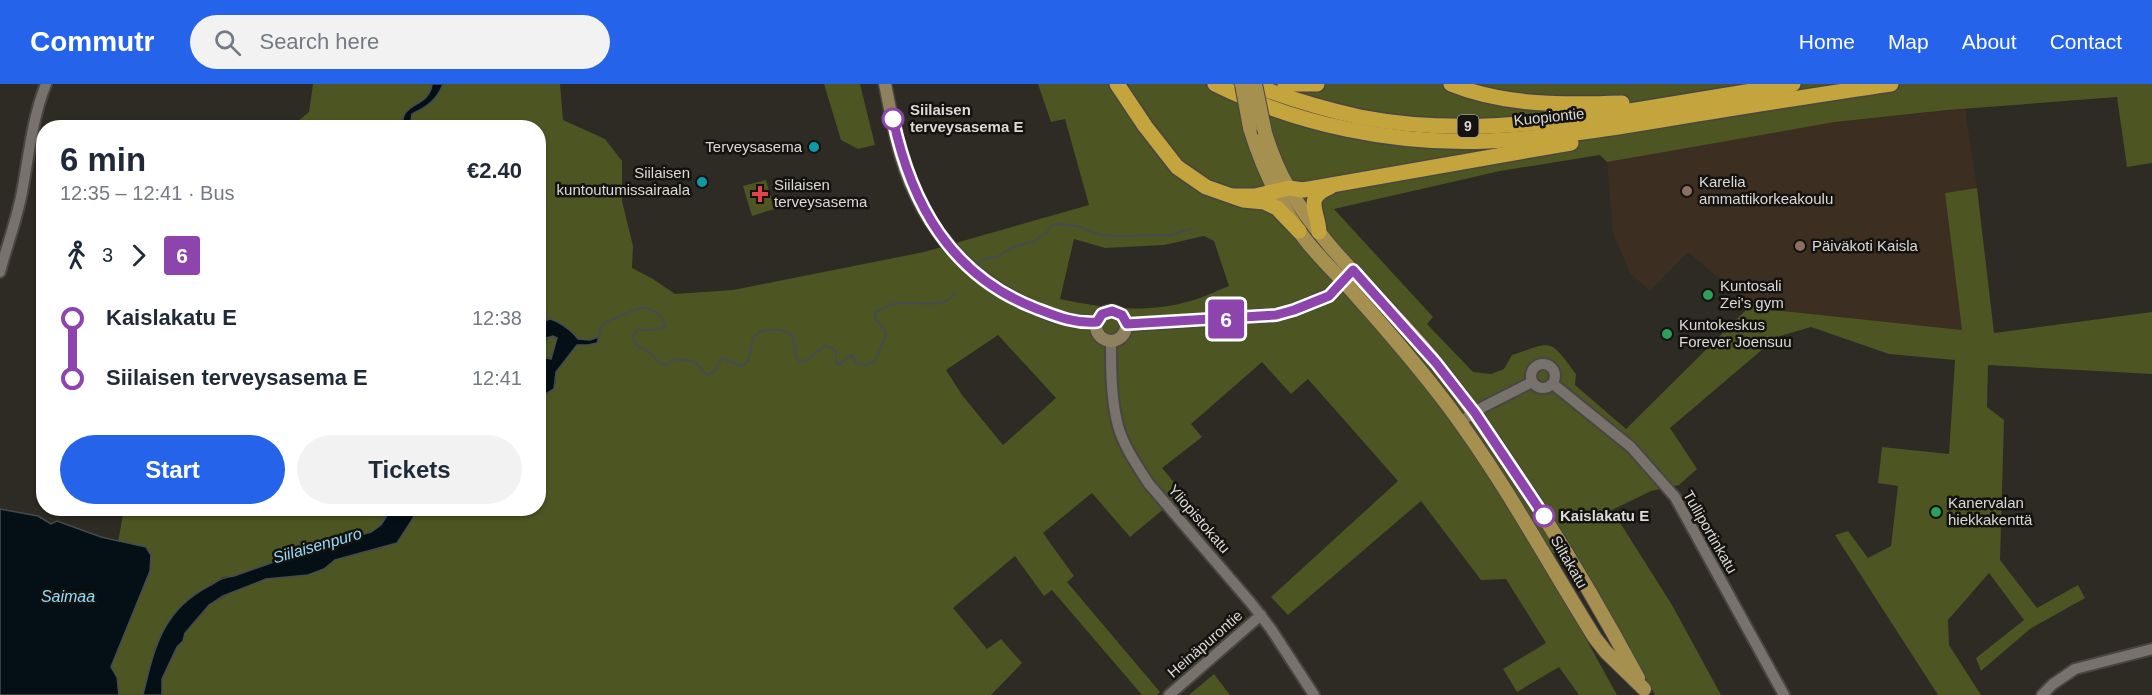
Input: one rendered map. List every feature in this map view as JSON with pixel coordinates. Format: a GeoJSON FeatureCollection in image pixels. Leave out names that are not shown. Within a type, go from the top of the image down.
{"type":"FeatureCollection","features":[{"type":"Feature","properties":{"kind":"highway"},"geometry":{"type":"LineString","coordinates":[[1117,84],[1145,126],[1177,167],[1206,187],[1243,200],[1264,202],[1277,208],[1299,231]]}},
{"type":"Feature","properties":{"kind":"highway","name":"Kuopiontie"},"geometry":{"type":"LineString","coordinates":[[1215,84],[1271,108],[1323,123],[1398,137],[1443,141],[1486,141],[1587,132],[1891,84]]}},
{"type":"Feature","properties":{"kind":"highway","name":"Kuopiontie"},"geometry":{"type":"LineString","coordinates":[[1253,84],[1316,106],[1361,117],[1445,126],[1527,124],[1793,84]]}},
{"type":"Feature","properties":{"kind":"highway"},"geometry":{"type":"LineString","coordinates":[[1286,84],[1317,84]]}},
{"type":"Feature","properties":{"kind":"highway"},"geometry":{"type":"LineString","coordinates":[[1451,84],[1469,91],[1539,103],[1623,103],[1672,97],[1689,101]]}},
{"type":"Feature","properties":{"kind":"highway"},"geometry":{"type":"LineString","coordinates":[[1233,195],[1256,196],[1282,189],[1303,190],[1336,185],[1618,134],[1636,124]]}},
{"type":"Feature","properties":{"kind":"highway"},"geometry":{"type":"LineString","coordinates":[[1319,232],[1313,205],[1316,196],[1321,191],[1336,185]]}},
{"type":"Feature","properties":{"kind":"main road"},"geometry":{"type":"LineString","coordinates":[[885,84],[906,171],[926,215],[953,252],[985,279],[1025,304],[1061,318],[1082,323],[1097,322]]}},
{"type":"Feature","properties":{"kind":"main road"},"geometry":{"type":"LineString","coordinates":[[1242,84],[1250,128],[1258,153],[1282,189]]}},
{"type":"Feature","properties":{"kind":"main road"},"geometry":{"type":"LineString","coordinates":[[1253,84],[1282,189]]}},
{"type":"Feature","properties":{"kind":"main road","name":"Siltakatu"},"geometry":{"type":"LineString","coordinates":[[1282,189],[1299,231],[1408,354],[1460,422],[1525,520],[1595,638],[1646,692]]}},
{"type":"Feature","properties":{"kind":"main road","name":"Siltakatu"},"geometry":{"type":"LineString","coordinates":[[1282,189],[1412,334],[1475,413],[1544,516],[1599,606],[1646,692]]}},
{"type":"Feature","properties":{"kind":"main road"},"geometry":{"type":"LineString","coordinates":[[1127,324],[1276,315],[1329,296],[1353,270]]}},
{"type":"Feature","properties":{"kind":"main road"},"geometry":{"type":"LineString","coordinates":[[1112,311],[1122,315],[1127,324],[1124,335],[1111,342],[1100,337],[1096,327],[1102,314],[1112,311]]}},
{"type":"Feature","properties":{"kind":"street"},"geometry":{"type":"LineString","coordinates":[[0,272],[9,235],[17,215],[37,106],[46,84]]}},
{"type":"Feature","properties":{"kind":"street","name":"Yliopistokatu"},"geometry":{"type":"LineString","coordinates":[[1111,342],[1112,383],[1119,427],[1130,453],[1149,484],[1261,615],[1314,695]]}},
{"type":"Feature","properties":{"kind":"street"},"geometry":{"type":"LineString","coordinates":[[1540,364],[1550,365],[1555,373],[1553,384],[1544,389],[1539,388],[1532,382],[1533,369],[1540,364]]}},
{"type":"Feature","properties":{"kind":"street"},"geometry":{"type":"LineString","coordinates":[[1460,422],[1532,382]]}},
{"type":"Feature","properties":{"kind":"street","name":"Tulliportinkatu"},"geometry":{"type":"LineString","coordinates":[[1553,384],[1631,447],[1675,497],[1784,695]]}},
{"type":"Feature","properties":{"kind":"street","name":"Heinäpurontie"},"geometry":{"type":"LineString","coordinates":[[1169,695],[1261,615]]}},
{"type":"Feature","properties":{"kind":"street"},"geometry":{"type":"LineString","coordinates":[[2042,695],[2053,684],[2075,669],[2152,649]]}},
{"type":"Feature","properties":{"kind":"shaded area"},"geometry":{"type":"Polygon","coordinates":[[[1965,109],[1977,188],[1945,193],[1962,330],[1763,309],[1741,297],[1688,252],[1650,291],[1630,273],[1613,233],[1607,162],[1835,122],[1965,109]]]}},
{"type":"Feature","properties":{"kind":"green space"},"geometry":{"type":"Polygon","coordinates":[[[313,84],[432,84],[426,97],[410,108],[403,120],[300,120],[309,112],[313,84]]]}},
{"type":"Feature","properties":{"kind":"green space"},"geometry":{"type":"Polygon","coordinates":[[[443,84],[560,84],[563,120],[605,139],[622,161],[622,201],[633,246],[632,268],[675,294],[733,290],[924,252],[1089,205],[1065,119],[1051,122],[1038,84],[2152,84],[2152,163],[2127,167],[2117,97],[1948,110],[1835,122],[1607,162],[1600,155],[1500,171],[1334,209],[1433,317],[1427,324],[1473,372],[1491,374],[1504,369],[1512,355],[1544,345],[1550,346],[1561,354],[1576,374],[1575,385],[1626,429],[1745,311],[1741,297],[1763,309],[1962,330],[1945,193],[1977,188],[1994,333],[2152,312],[2152,374],[1988,365],[1987,407],[2004,420],[2000,560],[2037,608],[2078,585],[2085,598],[2030,629],[1981,671],[1976,658],[2024,620],[1989,573],[1948,620],[1949,645],[1981,695],[1938,695],[1835,535],[1848,531],[1868,558],[1891,546],[1898,486],[1878,483],[1882,447],[1949,454],[1955,360],[1889,354],[1811,327],[1777,337],[1670,428],[1697,469],[1679,485],[1651,491],[1612,510],[1672,605],[1721,695],[1655,695],[1571,545],[1564,555],[1537,550],[1617,695],[1579,695],[1559,667],[1517,692],[1503,669],[1546,643],[1506,579],[1481,580],[1421,501],[1288,615],[1271,597],[1398,481],[1308,379],[1291,394],[1262,362],[1191,424],[1202,437],[1162,468],[1183,493],[1130,537],[1092,493],[1043,533],[1074,576],[1067,582],[1160,692],[1157,695],[1142,695],[1052,590],[1044,596],[1015,556],[953,608],[987,649],[1001,639],[1022,663],[991,695],[162,695],[162,679],[177,647],[183,641],[185,633],[206,610],[155,647],[143,695],[84,695],[129,621],[144,587],[146,547],[118,542],[123,516],[387,516],[381,525],[371,532],[314,548],[234,576],[223,577],[205,588],[211,604],[238,589],[266,579],[308,575],[324,569],[335,560],[382,548],[414,516],[546,516],[546,394],[556,383],[556,372],[577,344],[588,345],[598,338],[578,339],[559,322],[546,325],[546,120],[411,120],[412,114],[422,109],[438,94],[443,84]],[[1204,236],[1164,245],[1105,248],[1074,239],[1060,299],[1125,308],[1157,307],[1195,300],[1229,286],[1214,241],[1204,236]],[[998,335],[946,370],[962,395],[1003,445],[1056,398],[998,335]]]}},
{"type":"Feature","properties":{"kind":"green space"},"geometry":{"type":"Polygon","coordinates":[[[824,84],[860,84],[875,145],[858,149],[841,140],[824,84]]]}},
{"type":"Feature","properties":{"kind":"green space"},"geometry":{"type":"Polygon","coordinates":[[[766,180],[774,209],[752,216],[743,186],[766,180]]]}},
{"type":"Feature","properties":{"kind":"green space"},"geometry":{"type":"Polygon","coordinates":[[[549,336],[557,338],[554,355],[549,359],[546,358],[546,341],[549,336]]]}},
{"type":"Feature","properties":{"kind":"green space"},"geometry":{"type":"Polygon","coordinates":[[[1214,674],[1230,695],[1189,695],[1214,674]]]}},
{"type":"Feature","properties":{"kind":"water"},"geometry":{"type":"Polygon","coordinates":[[[432,84],[443,84],[431,102],[412,114],[411,120],[403,120],[410,108],[430,92],[432,84]]]}},
{"type":"Feature","properties":{"kind":"water"},"geometry":{"type":"Polygon","coordinates":[[[549,319],[565,327],[578,339],[590,340],[599,337],[597,343],[577,345],[556,372],[554,389],[546,394],[546,358],[551,359],[557,338],[553,336],[546,338],[546,321],[549,319]]]}},
{"type":"Feature","properties":{"kind":"water","name":"Saimaa"},"geometry":{"type":"Polygon","coordinates":[[[0,509],[38,516],[51,524],[57,521],[101,537],[146,547],[151,555],[150,571],[111,667],[117,677],[119,695],[0,695],[0,509]]]}},
{"type":"Feature","properties":{"kind":"water"},"geometry":{"type":"Polygon","coordinates":[[[387,516],[414,516],[397,543],[335,560],[324,569],[308,575],[266,579],[223,596],[209,605],[185,633],[183,641],[177,647],[162,679],[162,695],[143,695],[151,662],[162,632],[180,607],[193,596],[224,578],[371,532],[381,525],[387,516]]]}},
{"type":"Feature","properties":{"kind":"waterway"},"geometry":{"type":"LineString","coordinates":[[979,263],[986,258],[997,257],[1013,247],[1032,242],[1045,234],[1051,226],[1057,224],[1077,226],[1101,235],[1115,236],[1171,235],[1191,229]]}},
{"type":"Feature","properties":{"kind":"waterway"},"geometry":{"type":"LineString","coordinates":[[599,338],[601,328],[605,323],[637,309],[645,308],[661,316],[665,327],[637,330],[633,340],[637,346],[648,351],[660,363],[667,365],[674,359],[691,361],[698,364],[707,375],[713,373],[722,358],[742,366],[748,361],[753,339],[766,330],[784,331],[793,336],[796,357],[800,362],[807,360],[826,345],[836,351],[838,365],[852,355],[856,363],[866,365],[875,361],[886,336],[875,318],[875,312],[899,303],[937,303],[951,298],[955,293]]}},
{"type":"Feature","properties":{"kind":"bus line","name":"6"},"geometry":{"type":"LineString","coordinates":[[893,119],[903,163],[917,197],[926,215],[953,252],[1000,290],[1025,304],[1061,318],[1082,323],[1097,322],[1102,314],[1112,311],[1122,315],[1127,324],[1257,318],[1276,315],[1329,296],[1353,270],[1412,334],[1475,413],[1544,516]]}},
{"type":"Feature","properties":{"kind":"place","name":"Siilaisen terveysasema E"},"geometry":{"type":"Point","coordinates":[893,119]}},
{"type":"Feature","properties":{"kind":"place","name":"Terveysasema"},"geometry":{"type":"Point","coordinates":[814,147]}},
{"type":"Feature","properties":{"kind":"place","name":"Siilaisen kuntoutumissairaala"},"geometry":{"type":"Point","coordinates":[702,182]}},
{"type":"Feature","properties":{"kind":"place","name":"Karelia ammattikorkeakoulu"},"geometry":{"type":"Point","coordinates":[1687,191]}},
{"type":"Feature","properties":{"kind":"place","name":"Siilaisen terveysasema"},"geometry":{"type":"Point","coordinates":[760,194]}},
{"type":"Feature","properties":{"kind":"place","name":"Päiväkoti Kaisla"},"geometry":{"type":"Point","coordinates":[1800,246]}},
{"type":"Feature","properties":{"kind":"place","name":"Kuntosali Zei's gym"},"geometry":{"type":"Point","coordinates":[1708,295]}},
{"type":"Feature","properties":{"kind":"place","name":"Kuntokeskus Forever Joensuu"},"geometry":{"type":"Point","coordinates":[1667,334]}},
{"type":"Feature","properties":{"kind":"place","name":"Kanervalan hiekkakenttä"},"geometry":{"type":"Point","coordinates":[1936,512]}},
{"type":"Feature","properties":{"kind":"place","name":"Kaislakatu E"},"geometry":{"type":"Point","coordinates":[1544,516]}},
{"type":"Feature","properties":{"kind":"water label","name":"Siilaisenpuro"},"geometry":{"type":"Point","coordinates":[317,545]}}]}
